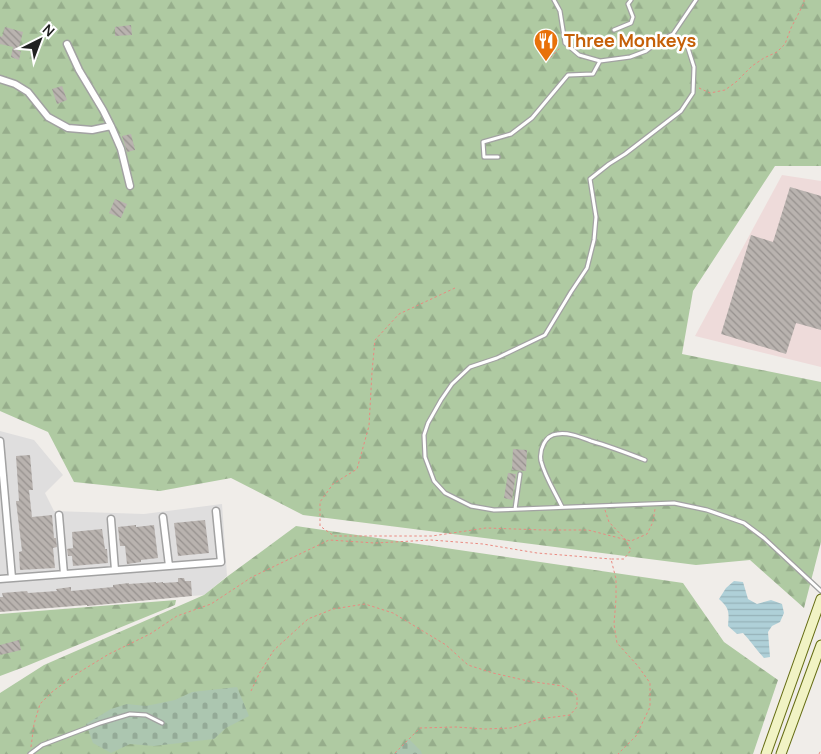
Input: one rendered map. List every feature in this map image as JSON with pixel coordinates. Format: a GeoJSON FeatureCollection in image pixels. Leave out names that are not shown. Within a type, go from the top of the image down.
{"type":"FeatureCollection","features":[{"type":"Feature","properties":{"kind":"street"},"geometry":{"type":"LineString","coordinates":[[67,44],[79,70],[111,126],[121,149],[130,186]]}},
{"type":"Feature","properties":{"kind":"street"},"geometry":{"type":"LineString","coordinates":[[0,79],[15,84],[28,92],[48,117],[68,128],[92,130],[111,126]]}},
{"type":"Feature","properties":{"kind":"street"},"geometry":{"type":"LineString","coordinates":[[0,441],[12,578]]}},
{"type":"Feature","properties":{"kind":"street"},"geometry":{"type":"LineString","coordinates":[[0,579],[221,562],[216,511]]}},
{"type":"Feature","properties":{"kind":"street"},"geometry":{"type":"LineString","coordinates":[[59,515],[64,574]]}},
{"type":"Feature","properties":{"kind":"street"},"geometry":{"type":"LineString","coordinates":[[164,517],[169,566]]}},
{"type":"Feature","properties":{"kind":"street"},"geometry":{"type":"LineString","coordinates":[[111,519],[115,570]]}},
{"type":"Feature","properties":{"kind":"street"},"geometry":{"type":"LineString","coordinates":[[766,754],[821,599]]}},
{"type":"Feature","properties":{"kind":"street"},"geometry":{"type":"LineString","coordinates":[[781,754],[821,645]]}},
{"type":"Feature","properties":{"kind":"lane"},"geometry":{"type":"LineString","coordinates":[[554,0],[560,11],[565,43],[579,55],[600,61],[630,57],[646,51],[660,40],[673,34],[696,0]]}},
{"type":"Feature","properties":{"kind":"lane"},"geometry":{"type":"LineString","coordinates":[[614,30],[631,23],[633,16],[628,4],[631,0]]}},
{"type":"Feature","properties":{"kind":"lane"},"geometry":{"type":"LineString","coordinates":[[673,34],[688,48],[694,67],[693,94],[681,111],[590,180],[596,217],[594,240],[587,268],[545,335],[497,358],[470,367],[452,384],[428,423],[424,435],[425,457],[434,481],[446,493],[472,506],[494,510],[674,503],[707,510],[744,522],[821,591]]}},
{"type":"Feature","properties":{"kind":"lane"},"geometry":{"type":"LineString","coordinates":[[498,157],[484,157],[483,142],[511,134],[532,118],[568,75],[593,74],[600,61]]}},
{"type":"Feature","properties":{"kind":"lane"},"geometry":{"type":"LineString","coordinates":[[562,507],[541,460],[542,447],[548,438],[555,434],[570,434],[646,460]]}},
{"type":"Feature","properties":{"kind":"lane"},"geometry":{"type":"LineString","coordinates":[[515,509],[520,474]]}},
{"type":"Feature","properties":{"kind":"lane"},"geometry":{"type":"LineString","coordinates":[[30,754],[42,745],[130,714],[146,715],[162,723]]}},
{"type":"Feature","properties":{"kind":"path"},"geometry":{"type":"LineString","coordinates":[[693,85],[710,93],[725,90],[752,66],[777,52],[785,44],[804,0]]}},
{"type":"Feature","properties":{"kind":"path"},"geometry":{"type":"LineString","coordinates":[[547,61],[565,43]]}},
{"type":"Feature","properties":{"kind":"path"},"geometry":{"type":"LineString","coordinates":[[455,288],[399,314],[375,340],[369,426],[357,469],[333,484],[320,502],[320,526],[334,536],[432,536],[486,528],[588,530],[631,541],[647,534],[653,522],[656,503]]}},
{"type":"Feature","properties":{"kind":"path"},"geometry":{"type":"LineString","coordinates":[[30,754],[34,724],[40,704],[73,676],[109,654],[150,634],[177,616],[211,604],[252,577],[329,540],[375,543],[431,540],[483,544],[537,553],[624,559],[631,550],[625,539],[609,522],[603,505]]}},
{"type":"Feature","properties":{"kind":"path"},"geometry":{"type":"LineString","coordinates":[[611,559],[616,579],[614,624],[617,643],[638,666],[650,683],[650,707],[636,736],[618,754]]}},
{"type":"Feature","properties":{"kind":"path"},"geometry":{"type":"LineString","coordinates":[[251,691],[274,650],[308,620],[334,608],[365,604],[393,613],[446,645],[468,664],[493,673],[563,686],[577,695],[577,707],[570,715],[539,719],[511,728],[420,728],[394,754]]}},
{"type":"Feature","properties":{"kind":"path"},"geometry":{"type":"LineString","coordinates":[[819,754],[821,750]]}},
{"type":"Feature","properties":{"kind":"shaded area"},"geometry":{"type":"Polygon","coordinates":[[[782,175],[821,181],[821,367],[695,336],[782,175]]]}},
{"type":"Feature","properties":{"kind":"shaded area"},"geometry":{"type":"Polygon","coordinates":[[[0,431],[34,440],[63,475],[45,493],[54,511],[144,514],[222,504],[227,576],[204,595],[0,611],[0,431]]]}},
{"type":"Feature","properties":{"kind":"green space"},"geometry":{"type":"Polygon","coordinates":[[[0,0],[821,0],[821,166],[775,166],[693,291],[682,354],[821,382],[821,542],[804,608],[750,560],[696,565],[303,515],[231,478],[160,491],[74,482],[48,432],[0,411],[0,0]]]}},
{"type":"Feature","properties":{"kind":"green space"},"geometry":{"type":"Polygon","coordinates":[[[296,526],[683,583],[724,642],[778,680],[753,754],[0,754],[0,693],[44,665],[204,595],[296,526]]]}},
{"type":"Feature","properties":{"kind":"green space"},"geometry":{"type":"Polygon","coordinates":[[[176,600],[175,605],[0,676],[0,614],[176,600]]]}},
{"type":"Feature","properties":{"kind":"green space"},"geometry":{"type":"Polygon","coordinates":[[[237,687],[249,716],[226,728],[214,739],[154,746],[130,744],[111,753],[93,743],[86,724],[111,709],[127,704],[146,706],[175,700],[192,692],[237,687]]]}},
{"type":"Feature","properties":{"kind":"green space"},"geometry":{"type":"Polygon","coordinates":[[[409,739],[422,754],[394,754],[409,739]]]}},
{"type":"Feature","properties":{"kind":"water"},"geometry":{"type":"Polygon","coordinates":[[[734,581],[743,582],[748,599],[757,604],[771,600],[782,604],[784,613],[780,622],[772,626],[768,632],[770,657],[764,658],[743,633],[737,634],[728,626],[728,611],[719,599],[726,588],[734,581]]]}},
{"type":"Feature","properties":{"kind":"building"},"geometry":{"type":"Polygon","coordinates":[[[131,25],[132,35],[115,36],[115,27],[131,25]]]}},
{"type":"Feature","properties":{"kind":"building"},"geometry":{"type":"Polygon","coordinates":[[[5,27],[23,32],[18,51],[21,51],[19,60],[11,57],[13,47],[0,44],[0,36],[2,37],[5,27]]]}},
{"type":"Feature","properties":{"kind":"building"},"geometry":{"type":"Polygon","coordinates":[[[62,86],[67,100],[57,104],[52,89],[62,86]]]}},
{"type":"Feature","properties":{"kind":"building"},"geometry":{"type":"Polygon","coordinates":[[[131,134],[135,150],[127,152],[122,136],[131,134]]]}},
{"type":"Feature","properties":{"kind":"building"},"geometry":{"type":"Polygon","coordinates":[[[790,187],[821,196],[821,330],[796,323],[786,354],[721,334],[751,235],[773,242],[790,187]]]}},
{"type":"Feature","properties":{"kind":"building"},"geometry":{"type":"Polygon","coordinates":[[[115,199],[127,204],[121,218],[109,213],[115,199]]]}},
{"type":"Feature","properties":{"kind":"building"},"geometry":{"type":"Polygon","coordinates":[[[513,449],[527,450],[526,471],[512,470],[513,449]]]}},
{"type":"Feature","properties":{"kind":"building"},"geometry":{"type":"Polygon","coordinates":[[[30,455],[33,490],[29,490],[32,517],[52,515],[54,538],[56,538],[57,547],[53,548],[55,568],[20,570],[19,552],[22,551],[16,501],[19,501],[16,456],[30,455]]]}},
{"type":"Feature","properties":{"kind":"building"},"geometry":{"type":"Polygon","coordinates":[[[508,473],[516,474],[512,500],[504,498],[508,473]]]}},
{"type":"Feature","properties":{"kind":"building"},"geometry":{"type":"Polygon","coordinates":[[[205,520],[209,553],[178,556],[174,523],[205,520]]]}},
{"type":"Feature","properties":{"kind":"building"},"geometry":{"type":"Polygon","coordinates":[[[136,525],[136,527],[154,525],[158,558],[127,564],[125,546],[120,546],[118,527],[136,525]]]}},
{"type":"Feature","properties":{"kind":"building"},"geometry":{"type":"Polygon","coordinates":[[[102,529],[108,563],[73,566],[72,556],[68,556],[67,549],[73,548],[72,532],[102,529]]]}},
{"type":"Feature","properties":{"kind":"building"},"geometry":{"type":"Polygon","coordinates":[[[178,578],[191,581],[192,596],[0,612],[0,597],[3,597],[2,593],[57,591],[56,589],[71,587],[71,591],[113,587],[113,585],[129,583],[178,582],[178,578]]]}},
{"type":"Feature","properties":{"kind":"building"},"geometry":{"type":"Polygon","coordinates":[[[19,640],[21,650],[0,655],[0,645],[19,640]]]}},
{"type":"Feature","properties":{"kind":"place","name":"Three Monkeys"},"geometry":{"type":"Point","coordinates":[546,62]}}]}
